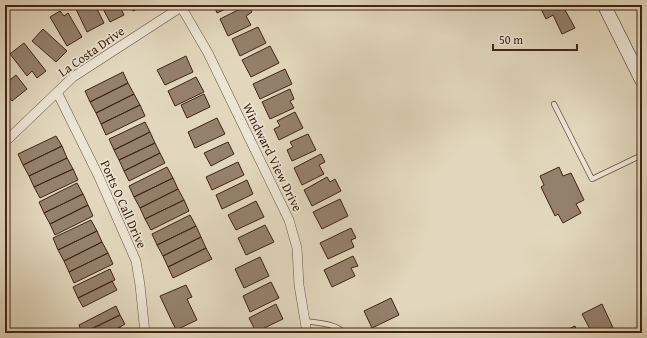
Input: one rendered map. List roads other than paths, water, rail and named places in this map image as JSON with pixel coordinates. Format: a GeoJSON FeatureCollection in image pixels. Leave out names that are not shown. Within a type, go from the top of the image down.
{"type":"FeatureCollection","features":[{"type":"Feature","properties":{"kind":"street"},"geometry":{"type":"LineString","coordinates":[[604,5],[642,81]]}},
{"type":"Feature","properties":{"kind":"street","name":"La Costa Drive"},"geometry":{"type":"LineString","coordinates":[[5,142],[73,77],[180,6]]}},
{"type":"Feature","properties":{"kind":"street","name":"Windward View Drive"},"geometry":{"type":"LineString","coordinates":[[180,6],[208,53],[289,220],[297,248],[299,285],[307,333]]}},
{"type":"Feature","properties":{"kind":"street","name":"Ports O Call Drive"},"geometry":{"type":"LineString","coordinates":[[57,92],[99,177],[136,261],[145,333]]}},
{"type":"Feature","properties":{"kind":"lane"},"geometry":{"type":"LineString","coordinates":[[554,104],[592,179],[642,155]]}},
{"type":"Feature","properties":{"kind":"lane"},"geometry":{"type":"LineString","coordinates":[[305,321],[326,324],[341,329],[344,333]]}}]}
